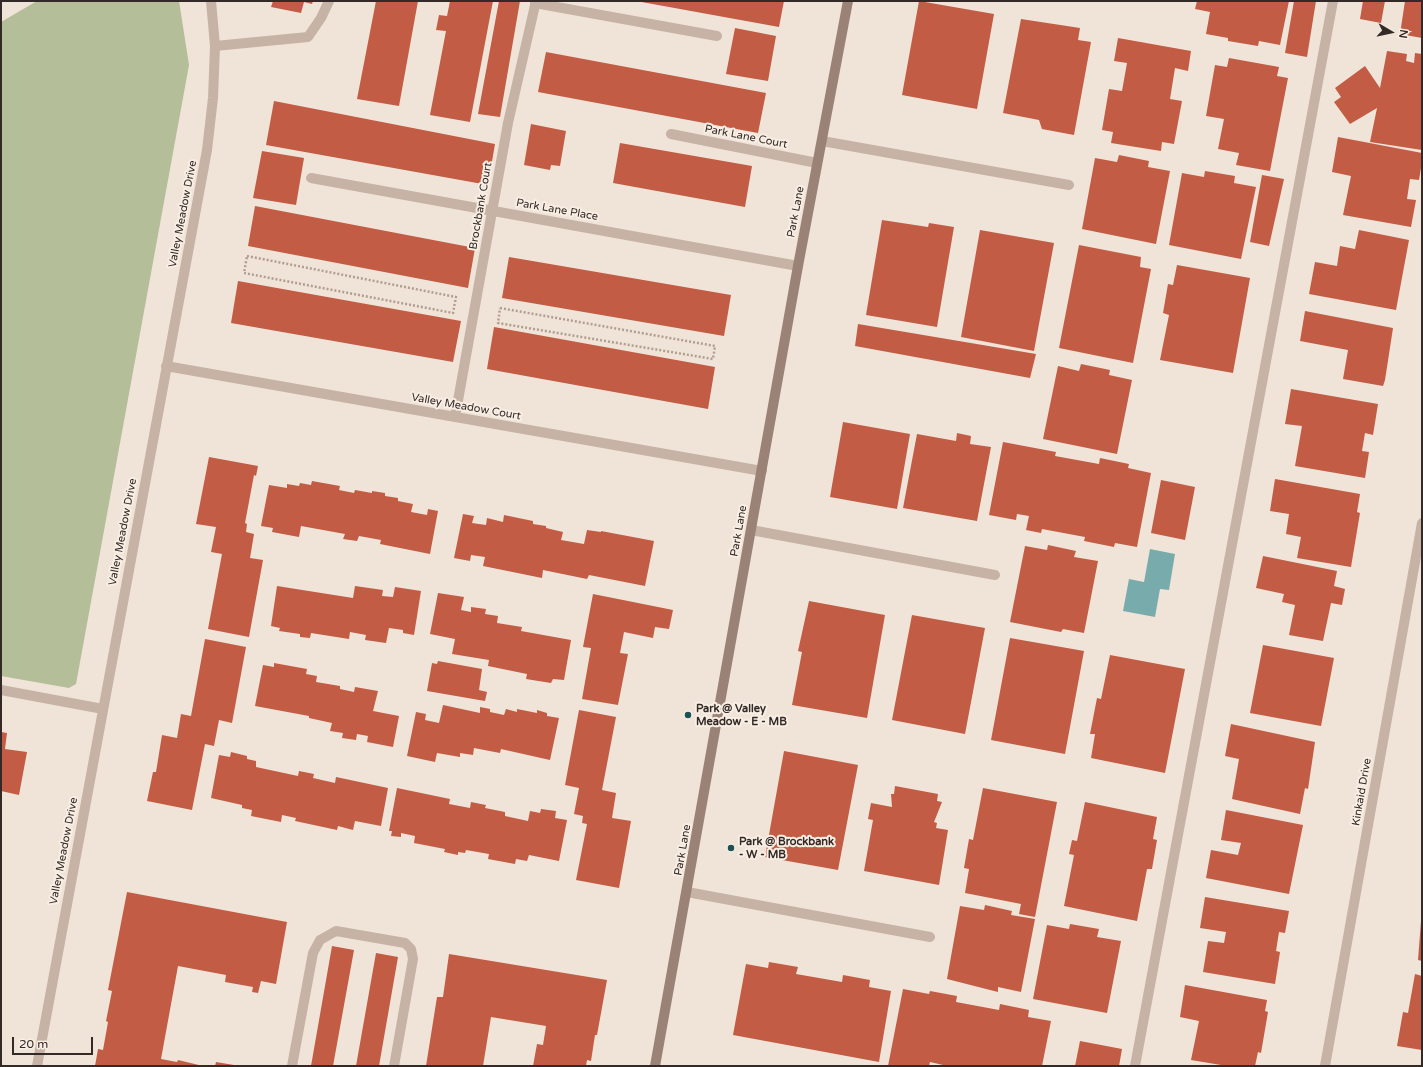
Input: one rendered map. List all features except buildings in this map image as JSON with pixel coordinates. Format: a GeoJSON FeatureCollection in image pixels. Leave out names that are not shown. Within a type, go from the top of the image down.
{"type":"FeatureCollection","features":[{"type":"Feature","properties":{"kind":"street","name":"Valley Meadow Drive"},"geometry":{"type":"LineString","coordinates":[[37,1066],[207,150],[213,98],[215,46],[211,1]]}},
{"type":"Feature","properties":{"kind":"street"},"geometry":{"type":"LineString","coordinates":[[215,46],[308,37],[321,18],[329,1]]}},
{"type":"Feature","properties":{"kind":"street","name":"Park Lane"},"geometry":{"type":"LineString","coordinates":[[655,1066],[798,266],[848,1]]}},
{"type":"Feature","properties":{"kind":"street"},"geometry":{"type":"LineString","coordinates":[[1135,1066],[1333,1]]}},
{"type":"Feature","properties":{"kind":"street"},"geometry":{"type":"LineString","coordinates":[[535,2],[717,36]]}},
{"type":"Feature","properties":{"kind":"street","name":"Brockbank Court"},"geometry":{"type":"LineString","coordinates":[[456,417],[508,123],[535,2]]}},
{"type":"Feature","properties":{"kind":"street","name":"Park Lane Court"},"geometry":{"type":"LineString","coordinates":[[671,134],[817,163]]}},
{"type":"Feature","properties":{"kind":"street"},"geometry":{"type":"LineString","coordinates":[[822,141],[1069,185]]}},
{"type":"Feature","properties":{"kind":"street","name":"Park Lane Place"},"geometry":{"type":"LineString","coordinates":[[311,178],[798,266]]}},
{"type":"Feature","properties":{"kind":"street","name":"Valley Meadow Court"},"geometry":{"type":"LineString","coordinates":[[166,366],[762,471]]}},
{"type":"Feature","properties":{"kind":"street","name":"Kinkaid Drive"},"geometry":{"type":"LineString","coordinates":[[1325,1066],[1422,523]]}},
{"type":"Feature","properties":{"kind":"street"},"geometry":{"type":"LineString","coordinates":[[751,530],[995,575]]}},
{"type":"Feature","properties":{"kind":"street"},"geometry":{"type":"LineString","coordinates":[[1,690],[103,709]]}},
{"type":"Feature","properties":{"kind":"street"},"geometry":{"type":"LineString","coordinates":[[687,892],[930,937]]}},
{"type":"Feature","properties":{"kind":"street"},"geometry":{"type":"LineString","coordinates":[[292,1066],[313,953],[320,940],[336,931],[405,943],[411,949],[413,959],[394,1066]]}},
{"type":"Feature","properties":{"kind":"path"},"geometry":{"type":"LineString","coordinates":[[247,256],[456,297],[453,313],[244,273],[247,256]]}},
{"type":"Feature","properties":{"kind":"path"},"geometry":{"type":"LineString","coordinates":[[500,308],[715,346],[713,359],[498,323],[500,308]]}},
{"type":"Feature","properties":{"kind":"green space"},"geometry":{"type":"Polygon","coordinates":[[[37,1],[179,1],[189,65],[76,684],[69,688],[1,676],[1,22],[37,1]]]}},
{"type":"Feature","properties":{"kind":"water"},"geometry":{"type":"Polygon","coordinates":[[[1150,549],[1175,554],[1169,590],[1160,589],[1155,617],[1123,611],[1129,579],[1144,582],[1150,549]]]}},
{"type":"Feature","properties":{"kind":"place","name":"Park @ Valley Meadow - E - MB"},"geometry":{"type":"Point","coordinates":[688,715]}},
{"type":"Feature","properties":{"kind":"place","name":"Park @ Brockbank - W - MB"},"geometry":{"type":"Point","coordinates":[731,848]}}]}
